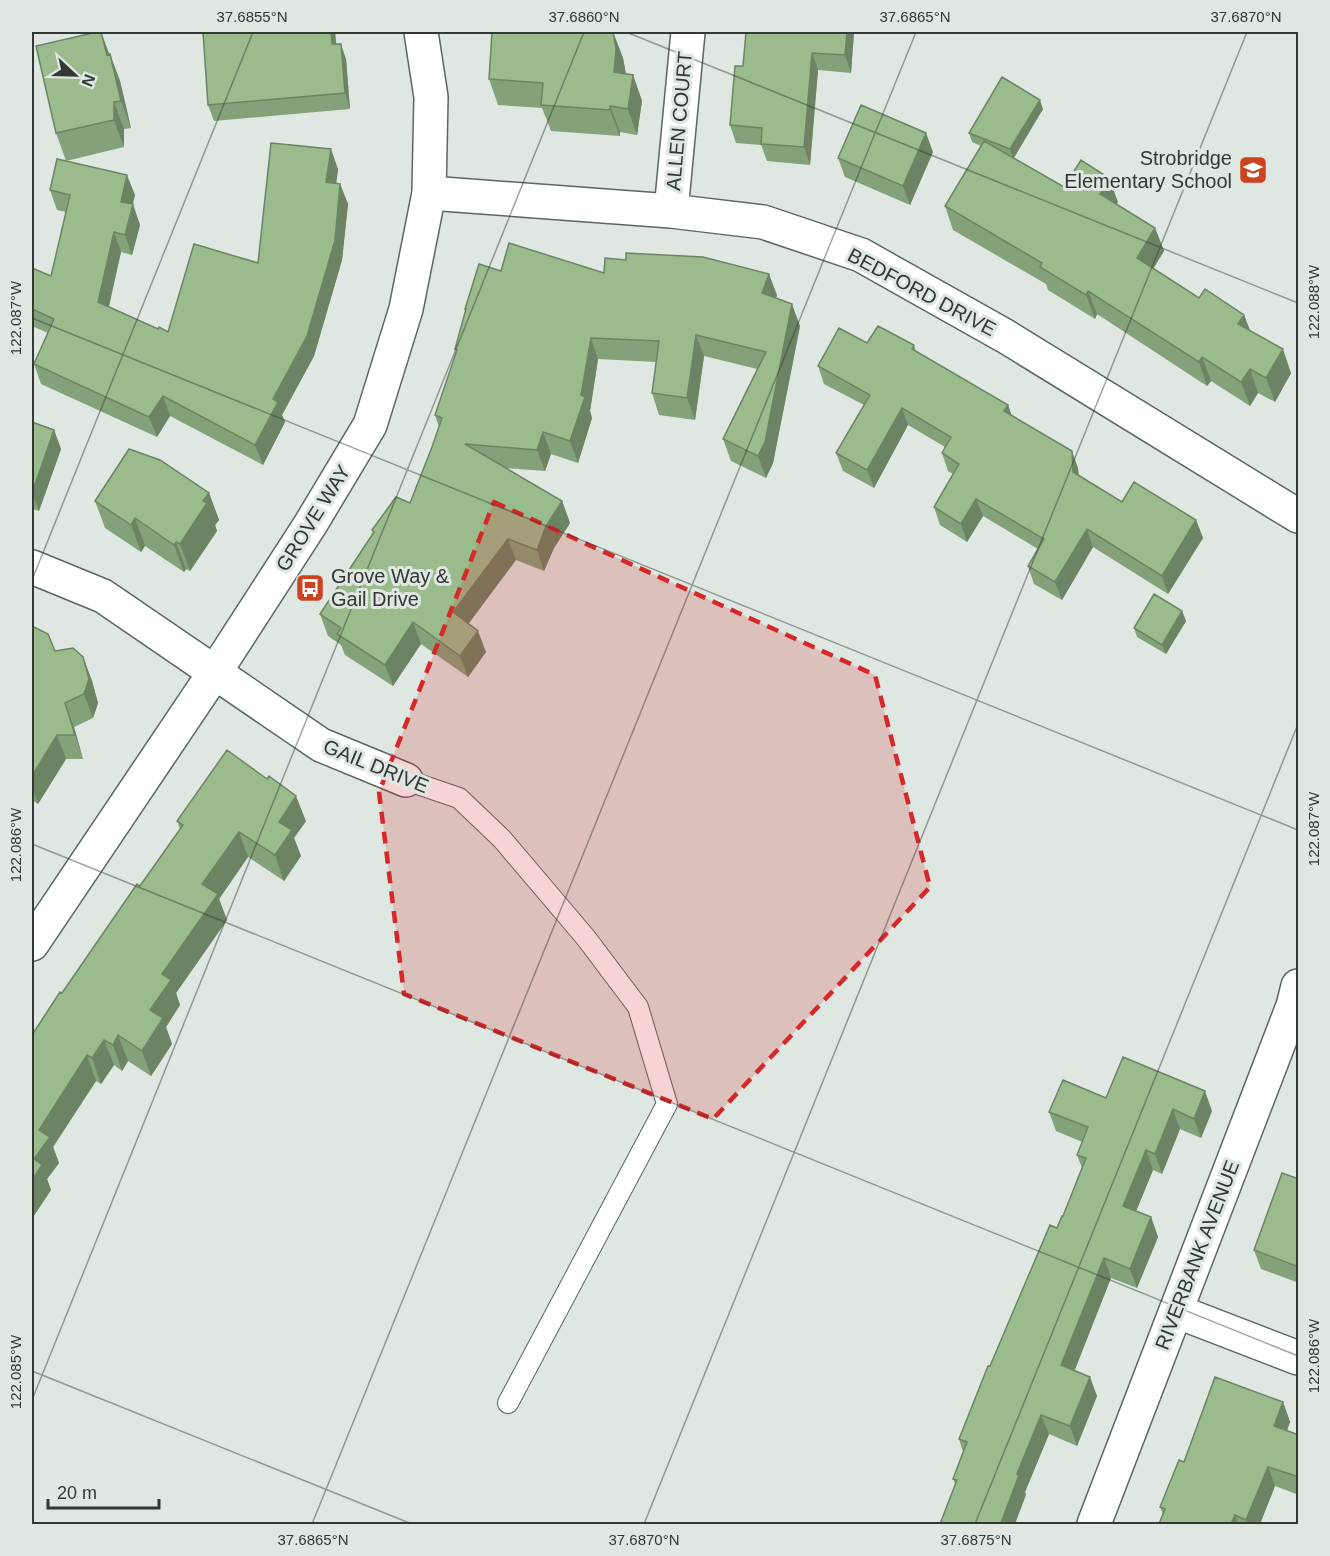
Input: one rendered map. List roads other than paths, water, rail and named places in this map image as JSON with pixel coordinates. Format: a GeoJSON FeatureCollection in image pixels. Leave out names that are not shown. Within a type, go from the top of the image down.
{"type":"FeatureCollection","features":[{"type":"Feature","properties":{"kind":"street","name":"GROVE WAY"},"geometry":{"type":"LineString","coordinates":[[32,944],[215,672],[310,525],[370,425],[406,309],[429,193],[431,97],[421,32]]}},
{"type":"Feature","properties":{"kind":"street","name":"ALLEN COURT"},"geometry":{"type":"LineString","coordinates":[[671,211],[688,32]]}},
{"type":"Feature","properties":{"kind":"street","name":"BEDFORD DRIVE"},"geometry":{"type":"LineString","coordinates":[[429,193],[671,211],[763,222],[861,255],[1005,336],[1299,516]]}},
{"type":"Feature","properties":{"kind":"street","name":"GAIL DRIVE"},"geometry":{"type":"LineString","coordinates":[[32,567],[103,596],[321,745],[406,780]]}},
{"type":"Feature","properties":{"kind":"street","name":"RIVERBANK AVENUE"},"geometry":{"type":"LineString","coordinates":[[1094,1524],[1299,986]]}},
{"type":"Feature","properties":{"kind":"street"},"geometry":{"type":"LineString","coordinates":[[1176,1311],[1299,1358]]}},
{"type":"Feature","properties":{"kind":"lane","name":"GAIL DRIVE"},"geometry":{"type":"LineString","coordinates":[[406,780],[459,798],[502,839],[586,938],[638,1007],[667,1104],[508,1403]]}},
{"type":"Feature","properties":{"kind":"place","name":"Strobridge Elementary School"},"geometry":{"type":"Point","coordinates":[1253,170]}},
{"type":"Feature","properties":{"kind":"place","name":"Grove Way & Gail Drive"},"geometry":{"type":"Point","coordinates":[310,588]}}]}
